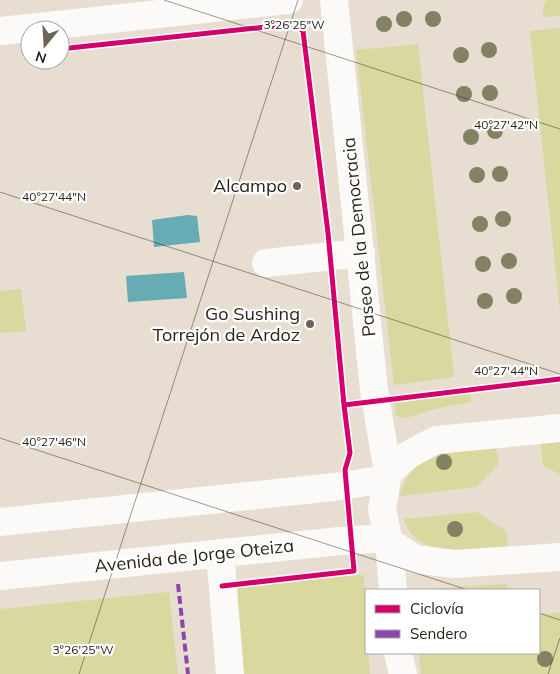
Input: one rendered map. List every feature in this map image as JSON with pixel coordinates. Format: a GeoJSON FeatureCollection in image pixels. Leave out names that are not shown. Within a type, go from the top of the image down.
{"type":"FeatureCollection","features":[{"type":"Feature","properties":{"kind":"street"},"geometry":{"type":"LineString","coordinates":[[0,31],[289,0]]}},
{"type":"Feature","properties":{"kind":"street","name":"Paseo de la Democracia"},"geometry":{"type":"LineString","coordinates":[[334,0],[374,390],[387,476],[382,509],[388,540],[393,589]]}},
{"type":"Feature","properties":{"kind":"street"},"geometry":{"type":"LineString","coordinates":[[266,263],[361,253]]}},
{"type":"Feature","properties":{"kind":"street"},"geometry":{"type":"LineString","coordinates":[[0,522],[334,488],[387,476],[408,455],[436,440],[560,428]]}},
{"type":"Feature","properties":{"kind":"street"},"geometry":{"type":"LineString","coordinates":[[388,540],[415,558],[454,564],[560,557]]}},
{"type":"Feature","properties":{"kind":"street","name":"Avenida de Jorge Oteiza"},"geometry":{"type":"LineString","coordinates":[[0,576],[220,553],[388,540]]}},
{"type":"Feature","properties":{"kind":"street"},"geometry":{"type":"LineString","coordinates":[[220,553],[230,674]]}},
{"type":"Feature","properties":{"kind":"street"},"geometry":{"type":"LineString","coordinates":[[398,654],[403,674]]}},
{"type":"Feature","properties":{"kind":"green space"},"geometry":{"type":"Polygon","coordinates":[[[546,0],[560,0],[560,16],[547,17],[542,14],[546,0]]]}},
{"type":"Feature","properties":{"kind":"green space"},"geometry":{"type":"Polygon","coordinates":[[[560,28],[560,311],[530,31],[560,28]]]}},
{"type":"Feature","properties":{"kind":"green space"},"geometry":{"type":"Polygon","coordinates":[[[418,44],[454,377],[394,385],[356,50],[418,44]]]}},
{"type":"Feature","properties":{"kind":"green space"},"geometry":{"type":"Polygon","coordinates":[[[21,289],[26,331],[0,333],[0,291],[21,289]]]}},
{"type":"Feature","properties":{"kind":"green space"},"geometry":{"type":"Polygon","coordinates":[[[469,392],[471,402],[435,409],[407,418],[396,416],[395,400],[469,392]]]}},
{"type":"Feature","properties":{"kind":"green space"},"geometry":{"type":"Polygon","coordinates":[[[540,440],[560,440],[560,474],[543,466],[540,440]]]}},
{"type":"Feature","properties":{"kind":"green space"},"geometry":{"type":"Polygon","coordinates":[[[495,445],[499,464],[476,487],[400,496],[406,481],[414,470],[425,461],[451,452],[495,445]]]}},
{"type":"Feature","properties":{"kind":"green space"},"geometry":{"type":"Polygon","coordinates":[[[477,512],[506,531],[508,547],[462,551],[434,548],[422,542],[411,533],[403,519],[477,512]]]}},
{"type":"Feature","properties":{"kind":"green space"},"geometry":{"type":"Polygon","coordinates":[[[364,575],[365,654],[368,654],[370,674],[244,674],[235,585],[364,575]]]}},
{"type":"Feature","properties":{"kind":"green space"},"geometry":{"type":"Polygon","coordinates":[[[507,584],[507,589],[430,589],[507,584]]]}},
{"type":"Feature","properties":{"kind":"green space"},"geometry":{"type":"Polygon","coordinates":[[[169,592],[178,674],[0,674],[0,609],[169,592]]]}},
{"type":"Feature","properties":{"kind":"green space"},"geometry":{"type":"Polygon","coordinates":[[[560,612],[560,674],[421,674],[419,654],[540,654],[540,615],[560,612]]]}},
{"type":"Feature","properties":{"kind":"water"},"geometry":{"type":"Polygon","coordinates":[[[188,215],[197,216],[200,242],[154,247],[152,220],[188,215]]]}},
{"type":"Feature","properties":{"kind":"water"},"geometry":{"type":"Polygon","coordinates":[[[184,272],[187,298],[128,302],[126,276],[184,272]]]}},
{"type":"Feature","properties":{"kind":"marked path"},"geometry":{"type":"LineString","coordinates":[[178,584],[188,674]]}},
{"type":"Feature","properties":{"kind":"cycle path"},"geometry":{"type":"LineString","coordinates":[[70,48],[285,25],[296,26],[303,31],[328,233],[344,405]]}},
{"type":"Feature","properties":{"kind":"cycle path"},"geometry":{"type":"LineString","coordinates":[[222,586],[354,571],[345,470],[350,453],[344,405],[560,379]]}},
{"type":"Feature","properties":{"kind":"place","name":"Alcampo"},"geometry":{"type":"Point","coordinates":[297,186]}},
{"type":"Feature","properties":{"kind":"place","name":"Go Sushing Torrejón de Ardoz"},"geometry":{"type":"Point","coordinates":[310,324]}}]}
